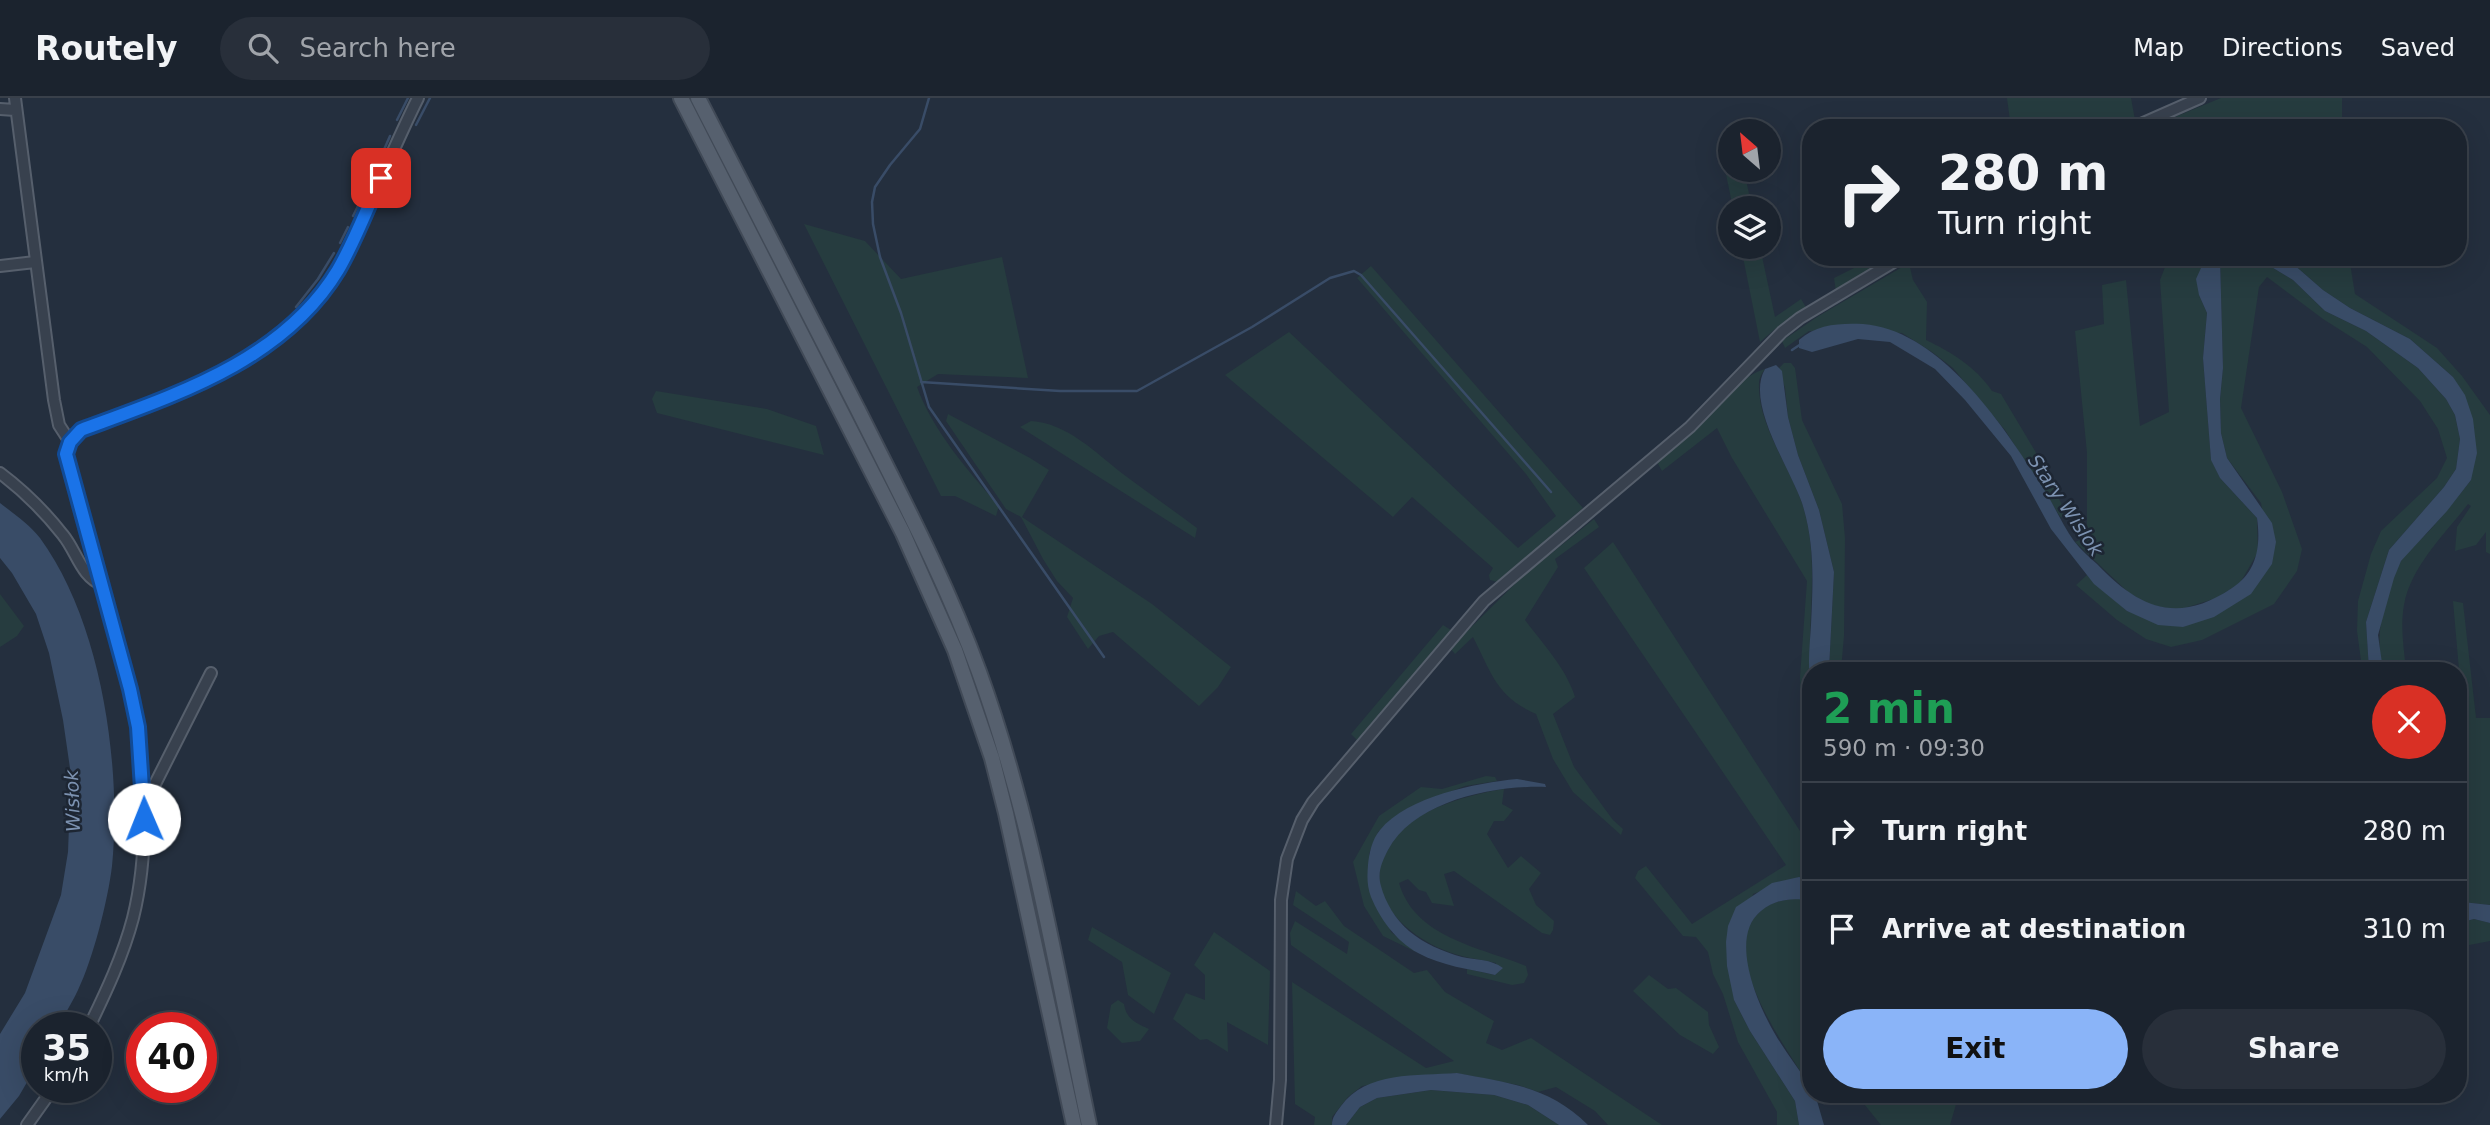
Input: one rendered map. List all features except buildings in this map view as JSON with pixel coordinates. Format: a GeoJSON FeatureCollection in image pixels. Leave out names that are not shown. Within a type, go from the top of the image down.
{"type":"FeatureCollection","features":[{"type":"Feature","properties":{"kind":"main road"},"geometry":{"type":"LineString","coordinates":[[681,98],[903,533],[954,650],[988,746],[1006,813],[1074,1125]]}},
{"type":"Feature","properties":{"kind":"main road"},"geometry":{"type":"LineString","coordinates":[[698,98],[916,526],[951,600],[979,672],[1006,753],[1024,823],[1089,1125]]}},
{"type":"Feature","properties":{"kind":"street"},"geometry":{"type":"LineString","coordinates":[[15,98],[54,400],[59,425],[70,442]]}},
{"type":"Feature","properties":{"kind":"street"},"geometry":{"type":"LineString","coordinates":[[96,1012],[108,988],[133,917],[140,869],[143,793],[138,727],[103,585],[66,454],[70,442],[81,430],[219,374],[261,350],[285,331],[312,303],[337,270],[418,98]]}},
{"type":"Feature","properties":{"kind":"street"},"geometry":{"type":"LineString","coordinates":[[2152,119],[2200,98]]}},
{"type":"Feature","properties":{"kind":"street"},"geometry":{"type":"LineString","coordinates":[[0,109],[15,110]]}},
{"type":"Feature","properties":{"kind":"street"},"geometry":{"type":"LineString","coordinates":[[0,266],[35,262]]}},
{"type":"Feature","properties":{"kind":"street"},"geometry":{"type":"LineString","coordinates":[[1276,1125],[1280,1080],[1283,878],[1293,842],[1313,803],[1484,601],[1690,427],[1782,332],[1800,318],[1887,266]]}},
{"type":"Feature","properties":{"kind":"street"},"geometry":{"type":"LineString","coordinates":[[0,474],[20,489],[49,518],[66,538],[92,581],[103,585]]}},
{"type":"Feature","properties":{"kind":"street"},"geometry":{"type":"LineString","coordinates":[[143,793],[154,786],[211,673]]}},
{"type":"Feature","properties":{"kind":"street"},"geometry":{"type":"LineString","coordinates":[[27,1125],[43,1103]]}},
{"type":"Feature","properties":{"kind":"green space"},"geometry":{"type":"Polygon","coordinates":[[[2007,98],[2131,98],[2135,119],[2010,119],[2007,98]]]}},
{"type":"Feature","properties":{"kind":"green space"},"geometry":{"type":"Polygon","coordinates":[[[2221,98],[2342,98],[2342,119],[2170,119],[2221,98]]]}},
{"type":"Feature","properties":{"kind":"green space"},"geometry":{"type":"Polygon","coordinates":[[[1728,182],[1747,182],[1749,196],[1731,196],[1728,182]]]}},
{"type":"Feature","properties":{"kind":"green space"},"geometry":{"type":"Polygon","coordinates":[[[804,224],[865,241],[901,279],[1002,257],[1028,378],[938,374],[917,387],[942,435],[999,506],[996,516],[955,496],[941,496],[804,224]]]}},
{"type":"Feature","properties":{"kind":"green space"},"geometry":{"type":"Polygon","coordinates":[[[1743,259],[1763,259],[1775,317],[1801,299],[1807,309],[1760,342],[1743,259]]]}},
{"type":"Feature","properties":{"kind":"green space"},"geometry":{"type":"Polygon","coordinates":[[[1371,266],[1583,508],[1497,582],[1490,580],[1489,575],[1493,568],[1412,497],[1393,517],[1225,375],[1289,332],[1518,548],[1556,516],[1526,474],[1357,278],[1371,266]]]}},
{"type":"Feature","properties":{"kind":"green space"},"geometry":{"type":"Polygon","coordinates":[[[1877,266],[1836,292],[1834,278],[1856,267],[1877,266]]]}},
{"type":"Feature","properties":{"kind":"green space"},"geometry":{"type":"Polygon","coordinates":[[[1904,266],[1910,266],[1913,280],[1927,302],[1926,340],[1962,361],[1986,382],[1992,391],[2001,394],[2035,451],[2065,511],[2061,518],[2005,430],[1953,368],[1902,333],[1809,331],[1785,348],[1782,341],[1904,266]]]}},
{"type":"Feature","properties":{"kind":"green space"},"geometry":{"type":"Polygon","coordinates":[[[2165,266],[2202,266],[2199,295],[2207,313],[2203,358],[2211,459],[2220,478],[2257,518],[2258,552],[2240,583],[2217,598],[2178,610],[2150,605],[2129,593],[2075,542],[2087,537],[2087,453],[2075,331],[2104,324],[2102,285],[2126,280],[2140,426],[2169,412],[2160,280],[2165,266]]]}},
{"type":"Feature","properties":{"kind":"green space"},"geometry":{"type":"Polygon","coordinates":[[[2220,266],[2270,266],[2293,280],[2325,311],[2366,331],[2418,368],[2446,399],[2455,415],[2460,439],[2456,469],[2444,487],[2389,550],[2366,622],[2368,662],[2361,662],[2357,631],[2358,601],[2371,554],[2381,531],[2437,478],[2447,458],[2438,429],[2420,401],[2367,347],[2323,319],[2267,277],[2259,287],[2241,408],[2282,492],[2302,549],[2297,571],[2274,604],[2202,640],[2171,647],[2146,639],[2117,620],[2076,585],[2087,575],[2127,611],[2183,627],[2272,564],[2261,503],[2227,458],[2221,433],[2223,368],[2220,266]]]}},
{"type":"Feature","properties":{"kind":"green space"},"geometry":{"type":"Polygon","coordinates":[[[2295,266],[2350,266],[2355,294],[2437,348],[2462,376],[2490,415],[2490,554],[2486,552],[2486,532],[2476,545],[2455,551],[2457,527],[2471,506],[2468,504],[2421,564],[2408,591],[2402,621],[2405,662],[2381,662],[2380,658],[2382,614],[2390,585],[2404,557],[2471,480],[2453,377],[2410,339],[2350,308],[2323,290],[2295,266]]]}},
{"type":"Feature","properties":{"kind":"green space"},"geometry":{"type":"Polygon","coordinates":[[[1784,363],[1791,363],[1795,368],[1802,420],[1842,504],[1845,538],[1842,662],[1829,662],[1834,572],[1819,510],[1798,455],[1779,368],[1784,363]]]}},
{"type":"Feature","properties":{"kind":"green space"},"geometry":{"type":"Polygon","coordinates":[[[1765,369],[1759,383],[1763,413],[1802,503],[1810,537],[1810,662],[1802,662],[1802,700],[1800,677],[1807,581],[1732,458],[1717,428],[1662,471],[1657,462],[1735,387],[1765,369]]]}},
{"type":"Feature","properties":{"kind":"green space"},"geometry":{"type":"Polygon","coordinates":[[[656,391],[767,409],[816,426],[824,455],[657,413],[652,399],[656,391]]]}},
{"type":"Feature","properties":{"kind":"green space"},"geometry":{"type":"Polygon","coordinates":[[[948,414],[1049,470],[1022,517],[1152,604],[1231,667],[1218,687],[1199,706],[1113,632],[1099,636],[1088,649],[1067,617],[1073,598],[1057,581],[1021,517],[1006,509],[946,421],[948,414]]]}},
{"type":"Feature","properties":{"kind":"green space"},"geometry":{"type":"Polygon","coordinates":[[[1031,421],[1057,427],[1080,440],[1197,528],[1195,538],[1020,427],[1031,421]]]}},
{"type":"Feature","properties":{"kind":"green space"},"geometry":{"type":"Polygon","coordinates":[[[1594,519],[1599,527],[1555,559],[1558,567],[1525,620],[1560,666],[1575,697],[1553,714],[1574,767],[1613,820],[1623,829],[1621,835],[1573,792],[1553,759],[1536,714],[1512,700],[1503,691],[1473,637],[1455,654],[1450,648],[1523,576],[1594,519]]]}},
{"type":"Feature","properties":{"kind":"green space"},"geometry":{"type":"Polygon","coordinates":[[[1613,542],[1802,834],[1802,878],[1753,894],[1734,1000],[1750,1031],[1795,1101],[1799,1125],[1777,1125],[1777,1112],[1738,1042],[1723,994],[1713,974],[1708,952],[1696,937],[1683,936],[1635,878],[1638,871],[1646,866],[1692,924],[1786,865],[1584,568],[1613,542]]]}},
{"type":"Feature","properties":{"kind":"green space"},"geometry":{"type":"Polygon","coordinates":[[[0,594],[24,626],[17,636],[0,647],[0,594]]]}},
{"type":"Feature","properties":{"kind":"green space"},"geometry":{"type":"Polygon","coordinates":[[[2453,601],[2463,603],[2476,718],[2490,718],[2490,905],[2467,902],[2467,662],[2458,662],[2453,601]]]}},
{"type":"Feature","properties":{"kind":"green space"},"geometry":{"type":"Polygon","coordinates":[[[1443,625],[1451,630],[1357,740],[1351,734],[1443,625]]]}},
{"type":"Feature","properties":{"kind":"green space"},"geometry":{"type":"Polygon","coordinates":[[[1486,776],[1495,777],[1497,781],[1465,786],[1439,796],[1393,818],[1378,832],[1369,854],[1391,932],[1416,952],[1383,936],[1364,906],[1353,862],[1379,816],[1421,787],[1442,789],[1486,776]]]}},
{"type":"Feature","properties":{"kind":"green space"},"geometry":{"type":"Polygon","coordinates":[[[1504,789],[1502,804],[1513,810],[1504,821],[1494,821],[1487,834],[1508,868],[1521,856],[1541,873],[1529,889],[1536,905],[1554,921],[1550,935],[1542,933],[1454,871],[1444,874],[1454,906],[1432,903],[1426,892],[1419,890],[1408,879],[1399,883],[1407,902],[1434,928],[1470,946],[1526,966],[1528,975],[1524,983],[1512,985],[1467,974],[1467,969],[1495,975],[1496,963],[1450,952],[1408,928],[1389,907],[1379,881],[1382,859],[1396,836],[1407,825],[1447,804],[1504,789]]]}},
{"type":"Feature","properties":{"kind":"green space"},"geometry":{"type":"Polygon","coordinates":[[[1296,891],[1316,906],[1325,901],[1344,926],[1414,973],[1427,970],[1445,992],[1494,1021],[1486,1043],[1502,1050],[1531,1038],[1662,1125],[1608,1125],[1595,1111],[1556,1087],[1538,1092],[1518,1085],[1456,1073],[1362,1086],[1348,1097],[1332,1117],[1332,1125],[1314,1125],[1315,1117],[1295,1104],[1292,982],[1426,1068],[1454,1061],[1291,945],[1290,933],[1295,921],[1347,954],[1349,942],[1293,905],[1296,891]]]}},
{"type":"Feature","properties":{"kind":"green space"},"geometry":{"type":"Polygon","coordinates":[[[1795,898],[1802,899],[1802,1074],[1770,1022],[1748,969],[1745,944],[1751,922],[1769,905],[1795,898]]]}},
{"type":"Feature","properties":{"kind":"green space"},"geometry":{"type":"Polygon","coordinates":[[[2474,919],[2490,923],[2490,941],[2467,945],[2467,921],[2474,919]]]}},
{"type":"Feature","properties":{"kind":"green space"},"geometry":{"type":"Polygon","coordinates":[[[1092,927],[1171,973],[1154,1014],[1128,995],[1122,962],[1088,940],[1092,927]]]}},
{"type":"Feature","properties":{"kind":"green space"},"geometry":{"type":"Polygon","coordinates":[[[1214,932],[1270,971],[1268,1045],[1227,1022],[1228,1052],[1207,1039],[1200,1040],[1173,1019],[1186,993],[1205,1000],[1205,975],[1194,965],[1214,932]]]}},
{"type":"Feature","properties":{"kind":"green space"},"geometry":{"type":"Polygon","coordinates":[[[1649,975],[1668,989],[1676,988],[1708,1012],[1709,1025],[1719,1047],[1713,1054],[1680,1035],[1633,991],[1649,975]]]}},
{"type":"Feature","properties":{"kind":"green space"},"geometry":{"type":"Polygon","coordinates":[[[1118,1000],[1124,1004],[1132,1020],[1149,1029],[1140,1041],[1122,1043],[1107,1028],[1111,1005],[1118,1000]]]}},
{"type":"Feature","properties":{"kind":"green space"},"geometry":{"type":"Polygon","coordinates":[[[1431,1090],[1494,1095],[1528,1105],[1559,1125],[1346,1125],[1360,1107],[1377,1098],[1431,1090]]]}},
{"type":"Feature","properties":{"kind":"green space"},"geometry":{"type":"Polygon","coordinates":[[[1863,1103],[1956,1103],[1950,1125],[1881,1125],[1863,1103]]]}},
{"type":"Feature","properties":{"kind":"water"},"geometry":{"type":"Polygon","coordinates":[[[2202,266],[2220,266],[2223,368],[2221,433],[2227,458],[2272,523],[2276,542],[2272,564],[2251,594],[2214,617],[2183,627],[2158,625],[2127,611],[2094,584],[2051,529],[2011,456],[1965,400],[1935,369],[1890,342],[1858,339],[1812,352],[1799,348],[1799,340],[1813,331],[1846,324],[1863,324],[1892,330],[1919,344],[1945,363],[1991,412],[2049,497],[2070,535],[2085,553],[2128,592],[2144,601],[2176,608],[2194,606],[2212,599],[2240,582],[2252,566],[2258,538],[2257,518],[2220,478],[2211,460],[2203,358],[2207,313],[2196,279],[2202,266]]]}},
{"type":"Feature","properties":{"kind":"water"},"geometry":{"type":"Polygon","coordinates":[[[2270,266],[2295,266],[2323,290],[2350,308],[2410,339],[2453,377],[2465,395],[2473,419],[2477,453],[2471,480],[2447,511],[2401,561],[2378,635],[2382,662],[2368,662],[2366,622],[2389,550],[2444,487],[2456,469],[2460,439],[2455,415],[2446,399],[2418,368],[2366,331],[2325,311],[2293,280],[2270,266]]]}},
{"type":"Feature","properties":{"kind":"water"},"geometry":{"type":"Polygon","coordinates":[[[1776,365],[1782,371],[1788,417],[1798,455],[1819,510],[1834,572],[1829,662],[1809,662],[1812,579],[1809,533],[1802,503],[1765,417],[1760,383],[1765,369],[1776,365]]]}},
{"type":"Feature","properties":{"kind":"water","name":"Wisłok"},"geometry":{"type":"Polygon","coordinates":[[[0,503],[40,538],[61,572],[78,610],[103,695],[114,784],[114,826],[107,895],[84,977],[66,1012],[21,1012],[21,1093],[0,1119],[0,1034],[25,993],[61,895],[68,852],[71,775],[49,653],[36,614],[0,558],[0,503]]]}},
{"type":"Feature","properties":{"kind":"water"},"geometry":{"type":"Polygon","coordinates":[[[1517,779],[1545,784],[1546,787],[1480,793],[1436,808],[1416,819],[1400,833],[1388,850],[1380,872],[1381,886],[1388,904],[1409,931],[1448,953],[1488,961],[1503,968],[1495,975],[1446,964],[1418,953],[1390,929],[1371,897],[1368,869],[1375,838],[1392,818],[1425,800],[1463,788],[1517,779]]]}},
{"type":"Feature","properties":{"kind":"water"},"geometry":{"type":"Polygon","coordinates":[[[1802,878],[1802,900],[1785,900],[1773,904],[1761,911],[1751,923],[1746,954],[1749,971],[1768,1021],[1802,1075],[1802,1103],[1818,1103],[1824,1125],[1799,1125],[1795,1101],[1750,1031],[1734,1000],[1727,966],[1728,926],[1736,907],[1772,883],[1802,878]]]}},
{"type":"Feature","properties":{"kind":"water"},"geometry":{"type":"Polygon","coordinates":[[[2467,902],[2490,905],[2490,923],[2474,919],[2467,921],[2467,902]]]}},
{"type":"Feature","properties":{"kind":"water"},"geometry":{"type":"Polygon","coordinates":[[[1457,1073],[1511,1084],[1543,1094],[1573,1112],[1588,1125],[1559,1125],[1528,1105],[1494,1095],[1431,1090],[1377,1098],[1360,1107],[1346,1125],[1332,1125],[1341,1106],[1364,1086],[1393,1077],[1457,1073]]]}},
{"type":"Feature","properties":{"kind":"waterway"},"geometry":{"type":"LineString","coordinates":[[397,120],[408,98]]}},
{"type":"Feature","properties":{"kind":"waterway"},"geometry":{"type":"LineString","coordinates":[[416,125],[430,98]]}},
{"type":"Feature","properties":{"kind":"waterway"},"geometry":{"type":"LineString","coordinates":[[929,98],[920,129],[875,187],[872,202],[873,224],[880,257],[901,313],[929,407],[1104,657]]}},
{"type":"Feature","properties":{"kind":"waterway"},"geometry":{"type":"LineString","coordinates":[[372,177],[390,136]]}},
{"type":"Feature","properties":{"kind":"waterway"},"geometry":{"type":"LineString","coordinates":[[353,216],[368,186]]}},
{"type":"Feature","properties":{"kind":"waterway"},"geometry":{"type":"LineString","coordinates":[[340,243],[348,227]]}},
{"type":"Feature","properties":{"kind":"waterway"},"geometry":{"type":"LineString","coordinates":[[296,307],[334,253]]}},
{"type":"Feature","properties":{"kind":"waterway"},"geometry":{"type":"LineString","coordinates":[[921,382],[1060,391],[1137,391],[1252,327],[1330,278],[1354,271],[1361,275],[1551,492]]}},
{"type":"Feature","properties":{"kind":"waterway","name":"Stary Wislok"},"geometry":{"type":"LineString","coordinates":[[1792,350],[1801,344]]}},
{"type":"Feature","properties":{"kind":"route"},"geometry":{"type":"LineString","coordinates":[[144,819],[138,727],[103,585],[66,454],[70,442],[81,430],[219,374],[261,350],[285,331],[312,303],[337,270],[381,178]]}}]}
